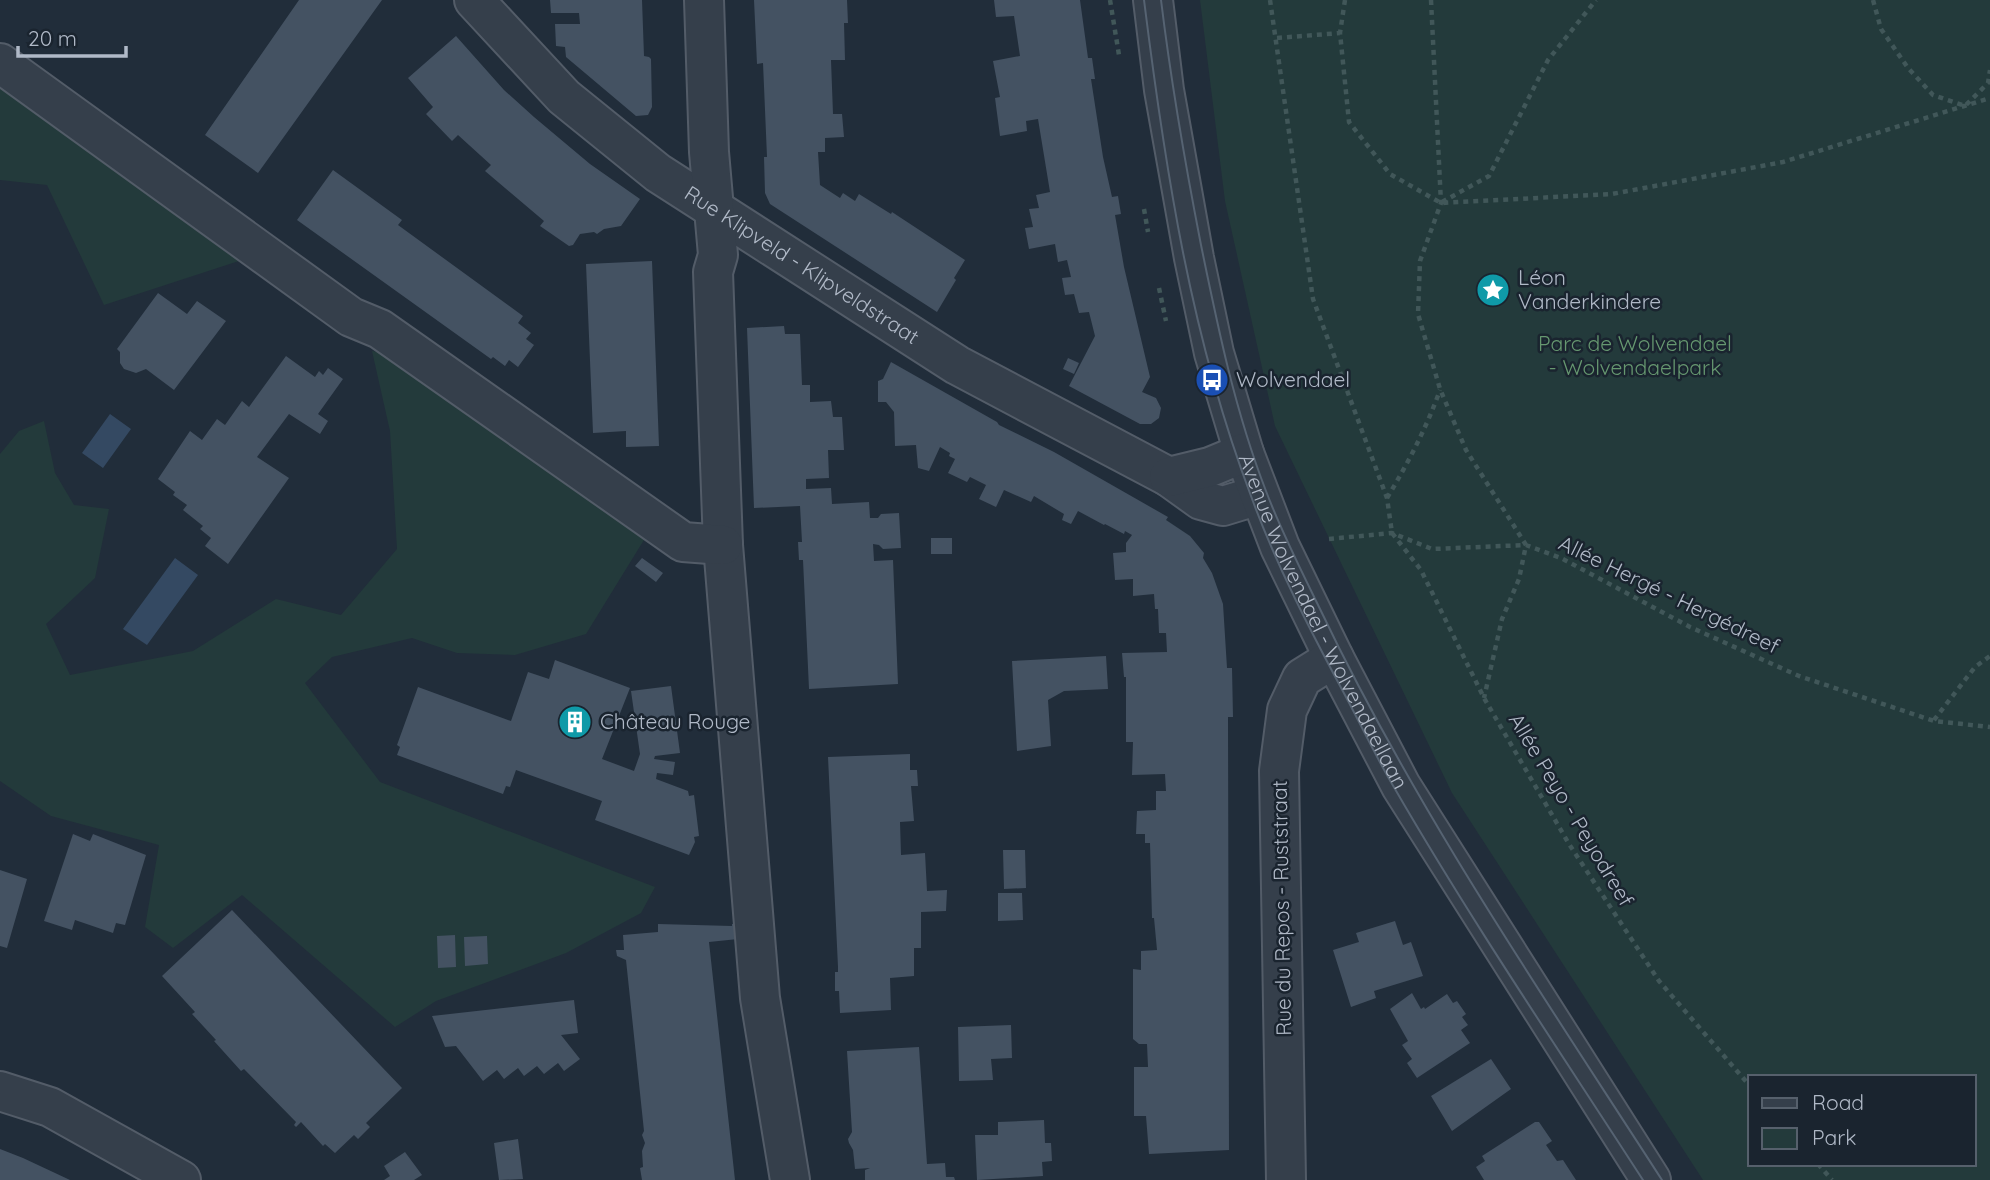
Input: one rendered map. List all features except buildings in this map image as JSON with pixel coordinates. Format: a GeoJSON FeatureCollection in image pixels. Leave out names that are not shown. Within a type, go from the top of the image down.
{"type":"FeatureCollection","features":[{"type":"Feature","properties":{"kind":"street","name":"Rue Klipveld - Klipveldstraat"},"geometry":{"type":"LineString","coordinates":[[474,0],[564,97],[658,173],[957,365],[1169,477],[1200,500],[1223,506],[1259,495]]}},
{"type":"Feature","properties":{"kind":"street"},"geometry":{"type":"LineString","coordinates":[[704,0],[709,152],[718,255],[713,272],[723,545],[760,998],[790,1180]]}},
{"type":"Feature","properties":{"kind":"street","name":"Avenue Wolvendael - Wolvendaellaan"},"geometry":{"type":"LineString","coordinates":[[1153,0],[1164,90],[1214,353],[1244,453],[1280,547],[1401,786],[1651,1180]]}},
{"type":"Feature","properties":{"kind":"street"},"geometry":{"type":"LineString","coordinates":[[0,63],[351,317],[380,329],[683,542],[723,545]]}},
{"type":"Feature","properties":{"kind":"street"},"geometry":{"type":"LineString","coordinates":[[1169,477],[1210,467],[1244,453]]}},
{"type":"Feature","properties":{"kind":"street","name":"Rue du Repos - Ruststraat"},"geometry":{"type":"LineString","coordinates":[[1286,1180],[1279,771],[1287,710],[1302,678],[1334,658]]}},
{"type":"Feature","properties":{"kind":"street"},"geometry":{"type":"LineString","coordinates":[[0,1091],[50,1107],[181,1180]]}},
{"type":"Feature","properties":{"kind":"path"},"geometry":{"type":"LineString","coordinates":[[1270,0],[1313,299],[1387,498],[1392,533]]}},
{"type":"Feature","properties":{"kind":"path"},"geometry":{"type":"LineString","coordinates":[[1345,0],[1340,33],[1349,122],[1390,174],[1441,203],[1612,194],[1783,162],[1990,98]]}},
{"type":"Feature","properties":{"kind":"path"},"geometry":{"type":"LineString","coordinates":[[1431,0],[1441,203],[1420,261],[1418,314],[1440,389],[1466,450],[1526,545],[1519,579],[1502,619],[1484,698]]}},
{"type":"Feature","properties":{"kind":"path"},"geometry":{"type":"LineString","coordinates":[[1441,203],[1489,176],[1548,60],[1596,0]]}},
{"type":"Feature","properties":{"kind":"path"},"geometry":{"type":"LineString","coordinates":[[1873,0],[1881,29],[1908,68],[1933,95],[1965,106]]}},
{"type":"Feature","properties":{"kind":"path"},"geometry":{"type":"LineString","coordinates":[[1277,38],[1340,33]]}},
{"type":"Feature","properties":{"kind":"path"},"geometry":{"type":"LineString","coordinates":[[1965,106],[1988,83],[1990,69]]}},
{"type":"Feature","properties":{"kind":"path"},"geometry":{"type":"LineString","coordinates":[[1387,498],[1414,451],[1440,389]]}},
{"type":"Feature","properties":{"kind":"path","name":"Allée Hergé - Hergédreef"},"geometry":{"type":"LineString","coordinates":[[1329,538],[1392,533],[1432,549],[1526,545],[1561,558],[1690,627],[1799,676],[1934,721],[1990,727]]}},
{"type":"Feature","properties":{"kind":"path","name":"Allée Peyo - Peyodreef"},"geometry":{"type":"LineString","coordinates":[[1392,533],[1421,570],[1484,698],[1569,844],[1659,981],[1748,1084]]}},
{"type":"Feature","properties":{"kind":"path"},"geometry":{"type":"LineString","coordinates":[[1934,721],[1975,667],[1990,656]]}},
{"type":"Feature","properties":{"kind":"path"},"geometry":{"type":"LineString","coordinates":[[1820,1166],[1832,1180]]}},
{"type":"Feature","properties":{"kind":"green space","name":"Parc de Wolvendael - Wolvendaelpark"},"geometry":{"type":"Polygon","coordinates":[[[1200,0],[1990,0],[1990,1180],[1703,1180],[1452,793],[1275,426],[1225,201],[1200,0]]]}},
{"type":"Feature","properties":{"kind":"green space"},"geometry":{"type":"Polygon","coordinates":[[[0,85],[245,259],[104,305],[47,185],[0,180],[0,85]]]}},
{"type":"Feature","properties":{"kind":"green space"},"geometry":{"type":"Polygon","coordinates":[[[372,351],[398,356],[647,535],[586,634],[515,655],[457,653],[412,638],[332,657],[305,683],[380,782],[655,887],[641,913],[566,953],[436,1001],[395,1027],[242,895],[173,948],[145,927],[159,845],[51,816],[0,781],[0,454],[19,431],[44,421],[55,473],[74,505],[109,509],[95,578],[46,624],[70,675],[193,651],[276,599],[341,615],[397,549],[390,431],[372,351]]]}},
{"type":"Feature","properties":{"kind":"water"},"geometry":{"type":"Polygon","coordinates":[[[110,414],[131,429],[103,468],[82,453],[110,414]]]}},
{"type":"Feature","properties":{"kind":"water"},"geometry":{"type":"Polygon","coordinates":[[[175,558],[198,575],[147,645],[123,629],[175,558]]]}},
{"type":"Feature","properties":{"kind":"tram line"},"geometry":{"type":"LineString","coordinates":[[1144,0],[1171,189],[1196,314],[1230,436],[1271,547],[1307,623],[1376,755],[1424,839],[1643,1180]]}},
{"type":"Feature","properties":{"kind":"tram line"},"geometry":{"type":"LineString","coordinates":[[1161,0],[1184,153],[1221,338],[1245,430],[1278,521],[1357,684],[1397,757],[1526,971],[1662,1180]]}},
{"type":"Feature","properties":{"kind":"place","name":"Léon Vanderkindere"},"geometry":{"type":"Point","coordinates":[1493,290]}},
{"type":"Feature","properties":{"kind":"place","name":"Wolvendael"},"geometry":{"type":"Point","coordinates":[1212,380]}},
{"type":"Feature","properties":{"kind":"place","name":"Château Rouge"},"geometry":{"type":"Point","coordinates":[575,722]}}]}
